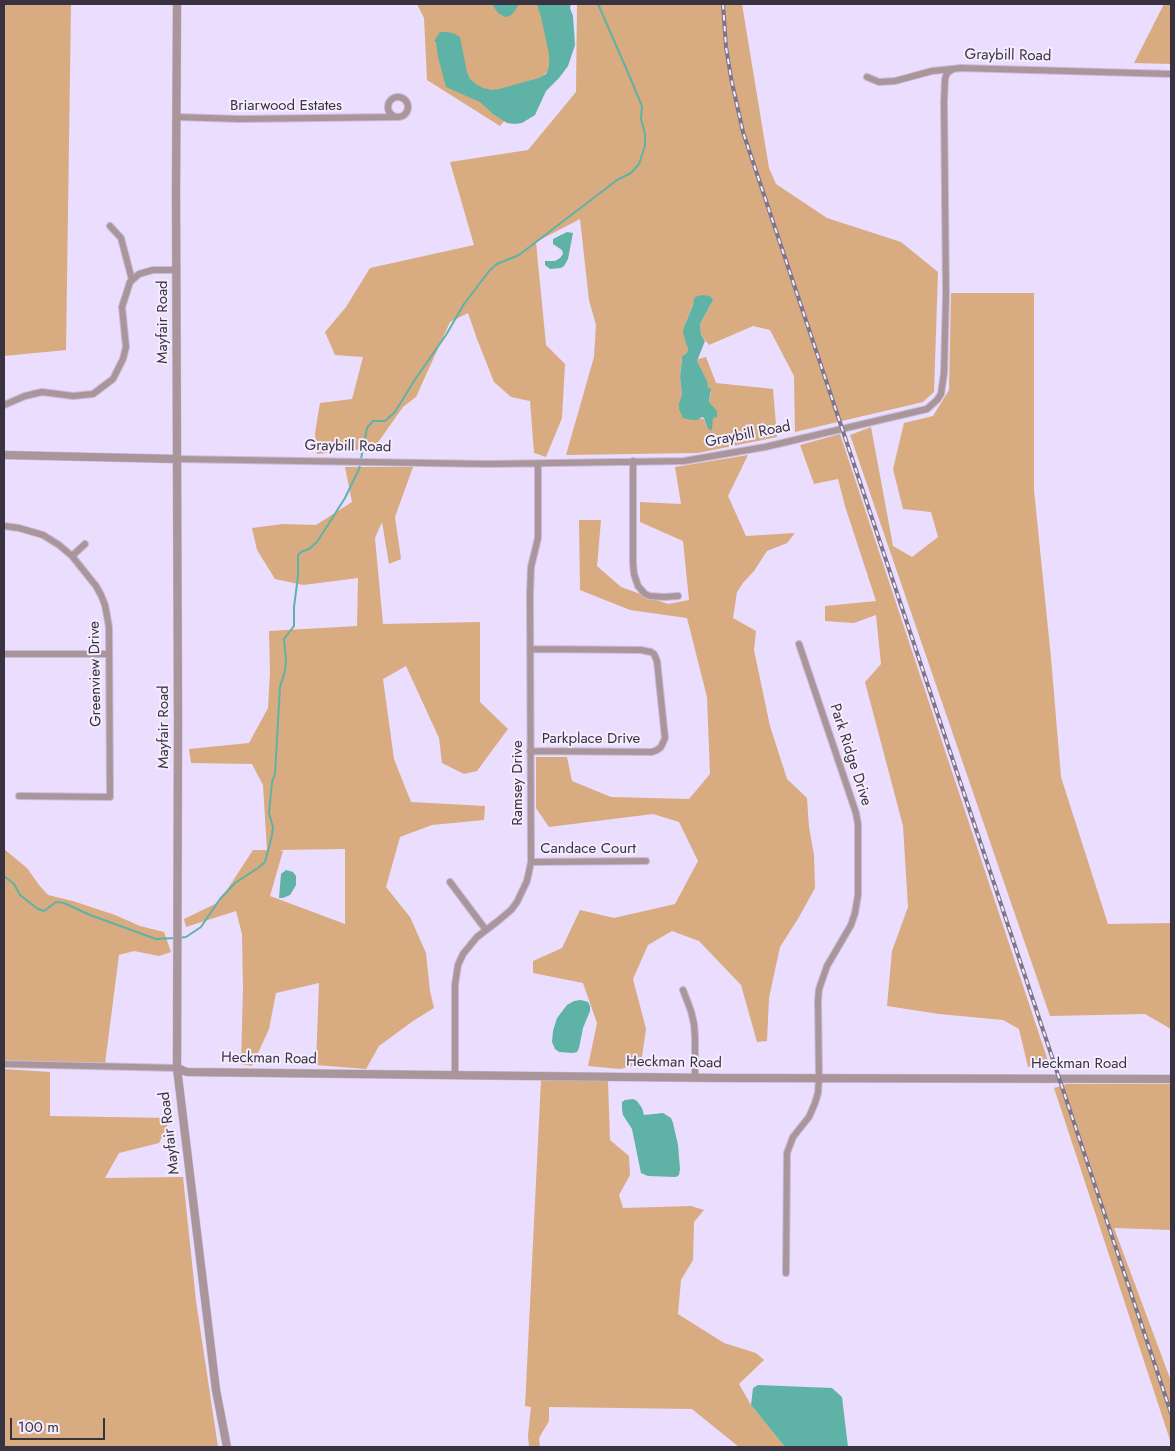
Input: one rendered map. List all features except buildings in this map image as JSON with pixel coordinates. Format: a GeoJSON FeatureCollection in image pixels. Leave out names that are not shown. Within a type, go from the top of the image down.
{"type":"FeatureCollection","features":[{"type":"Feature","properties":{"kind":"street","name":"Mayfair Road"},"geometry":{"type":"LineString","coordinates":[[177,4],[177,1068],[216,1390],[227,1447]]}},
{"type":"Feature","properties":{"kind":"street","name":"Graybill Road"},"geometry":{"type":"LineString","coordinates":[[4,455],[538,464],[684,461],[765,447],[927,409],[941,394],[944,373],[946,294],[944,102],[945,77],[947,74],[953,69],[1171,74]]}},
{"type":"Feature","properties":{"kind":"street"},"geometry":{"type":"LineString","coordinates":[[867,77],[879,82],[895,81],[932,71],[953,69]]}},
{"type":"Feature","properties":{"kind":"street","name":"Briarwood Estates"},"geometry":{"type":"LineString","coordinates":[[177,118],[395,117]]}},
{"type":"Feature","properties":{"kind":"street"},"geometry":{"type":"LineString","coordinates":[[110,226],[121,238],[132,280]]}},
{"type":"Feature","properties":{"kind":"street"},"geometry":{"type":"LineString","coordinates":[[4,405],[25,396],[42,392],[73,396],[93,394],[113,379],[123,359],[126,347],[122,307],[130,282],[139,274],[154,270],[177,270]]}},
{"type":"Feature","properties":{"kind":"street"},"geometry":{"type":"LineString","coordinates":[[634,462],[634,574],[638,586],[645,594],[650,596],[678,596]]}},
{"type":"Feature","properties":{"kind":"street","name":"Ramsey Drive"},"geometry":{"type":"LineString","coordinates":[[455,1075],[456,976],[458,966],[463,954],[477,937],[498,922],[517,902],[527,881],[531,862],[531,567],[538,538],[538,464]]}},
{"type":"Feature","properties":{"kind":"street","name":"Greenview Drive"},"geometry":{"type":"LineString","coordinates":[[4,526],[43,535],[72,556],[96,586],[105,605],[109,627],[110,797],[19,796]]}},
{"type":"Feature","properties":{"kind":"street"},"geometry":{"type":"LineString","coordinates":[[72,556],[85,544]]}},
{"type":"Feature","properties":{"kind":"street","name":"Park Ridge Drive"},"geometry":{"type":"LineString","coordinates":[[786,1273],[787,1153],[794,1137],[812,1112],[818,1093],[818,1002],[820,989],[826,967],[847,934],[855,913],[858,894],[858,824],[856,813],[800,644]]}},
{"type":"Feature","properties":{"kind":"street","name":"Parkplace Drive"},"geometry":{"type":"LineString","coordinates":[[530,751],[652,752],[664,743],[665,738],[656,658],[650,652],[641,650],[531,649]]}},
{"type":"Feature","properties":{"kind":"street"},"geometry":{"type":"LineString","coordinates":[[4,654],[109,654]]}},
{"type":"Feature","properties":{"kind":"street","name":"Candace Court"},"geometry":{"type":"LineString","coordinates":[[531,862],[646,862]]}},
{"type":"Feature","properties":{"kind":"street"},"geometry":{"type":"LineString","coordinates":[[450,882],[486,930]]}},
{"type":"Feature","properties":{"kind":"street"},"geometry":{"type":"LineString","coordinates":[[683,990],[694,1024],[695,1078]]}},
{"type":"Feature","properties":{"kind":"street"},"geometry":{"type":"LineString","coordinates":[[4,1064],[177,1068]]}},
{"type":"Feature","properties":{"kind":"street","name":"Heckman Road"},"geometry":{"type":"LineString","coordinates":[[177,1068],[187,1072],[695,1078],[1171,1078]]}},
{"type":"Feature","properties":{"kind":"shaded area"},"geometry":{"type":"Polygon","coordinates":[[[4,4],[71,4],[66,350],[4,356],[4,4]]]}},
{"type":"Feature","properties":{"kind":"shaded area"},"geometry":{"type":"Polygon","coordinates":[[[417,4],[554,4],[563,53],[500,126],[427,80],[424,18],[417,4]]]}},
{"type":"Feature","properties":{"kind":"shaded area"},"geometry":{"type":"Polygon","coordinates":[[[492,4],[519,4],[510,16],[505,17],[498,13],[492,4]]]}},
{"type":"Feature","properties":{"kind":"shaded area"},"geometry":{"type":"Polygon","coordinates":[[[537,4],[571,4],[575,45],[568,66],[546,91],[535,115],[522,123],[507,123],[480,102],[446,87],[436,42],[434,41],[440,32],[448,32],[460,37],[470,79],[483,88],[499,89],[539,78],[546,74],[549,67],[549,54],[537,4]]]}},
{"type":"Feature","properties":{"kind":"shaded area"},"geometry":{"type":"Polygon","coordinates":[[[577,4],[742,4],[769,168],[776,184],[827,218],[901,242],[938,272],[934,392],[923,402],[795,432],[794,376],[770,330],[753,326],[709,345],[701,335],[700,324],[713,300],[694,302],[684,327],[688,349],[687,353],[682,356],[680,377],[682,394],[679,403],[699,418],[704,419],[708,429],[712,424],[713,418],[709,402],[711,393],[697,361],[706,357],[716,383],[773,389],[777,437],[698,453],[566,455],[594,357],[596,325],[589,300],[580,219],[536,242],[546,345],[565,364],[562,418],[546,457],[534,453],[530,401],[511,397],[494,382],[468,313],[450,322],[416,397],[403,407],[374,448],[317,454],[315,433],[320,403],[352,399],[363,357],[335,355],[325,332],[346,307],[370,268],[474,245],[450,162],[528,150],[576,92],[577,4]]]}},
{"type":"Feature","properties":{"kind":"shaded area"},"geometry":{"type":"Polygon","coordinates":[[[1164,4],[1171,4],[1171,64],[1134,63],[1164,4]]]}},
{"type":"Feature","properties":{"kind":"shaded area"},"geometry":{"type":"Polygon","coordinates":[[[567,232],[573,233],[568,259],[561,268],[550,269],[545,265],[545,261],[555,261],[563,254],[562,250],[553,244],[553,239],[567,232]]]}},
{"type":"Feature","properties":{"kind":"shaded area"},"geometry":{"type":"Polygon","coordinates":[[[951,293],[1034,293],[1034,490],[1061,777],[1108,924],[1171,923],[1171,1029],[1145,1014],[1050,1016],[850,435],[871,427],[893,546],[912,557],[938,537],[931,512],[903,509],[893,469],[904,423],[933,416],[949,390],[951,293]]]}},
{"type":"Feature","properties":{"kind":"shaded area"},"geometry":{"type":"Polygon","coordinates":[[[709,296],[713,300],[700,324],[701,335],[705,341],[697,361],[708,387],[711,389],[709,402],[717,411],[717,417],[713,418],[712,430],[708,429],[704,418],[692,420],[683,418],[679,409],[682,394],[680,377],[682,356],[687,353],[688,349],[683,333],[684,327],[695,297],[709,296]]]}},
{"type":"Feature","properties":{"kind":"shaded area"},"geometry":{"type":"Polygon","coordinates":[[[840,434],[1048,1061],[1028,1067],[1019,1029],[1003,1020],[939,1014],[887,1006],[892,951],[908,907],[903,826],[865,682],[881,664],[876,615],[854,623],[825,621],[825,606],[876,601],[838,479],[814,484],[800,445],[840,434]]]}},
{"type":"Feature","properties":{"kind":"shaded area"},"geometry":{"type":"Polygon","coordinates":[[[748,455],[728,496],[746,536],[795,533],[787,543],[767,551],[754,571],[743,583],[737,592],[733,618],[756,631],[754,650],[770,726],[787,779],[807,798],[809,827],[814,855],[815,888],[780,947],[769,998],[767,1041],[757,1042],[741,985],[699,941],[672,931],[648,945],[633,979],[646,1029],[641,1064],[620,1069],[588,1066],[597,1023],[583,983],[533,973],[533,961],[562,948],[580,910],[614,918],[675,904],[698,861],[679,822],[653,814],[549,827],[536,808],[536,757],[567,757],[572,781],[611,797],[689,799],[710,774],[707,697],[687,618],[630,610],[580,590],[579,520],[601,520],[597,566],[621,587],[668,604],[689,600],[683,541],[640,522],[640,502],[681,504],[675,467],[748,455]]]}},
{"type":"Feature","properties":{"kind":"shaded area"},"geometry":{"type":"Polygon","coordinates":[[[345,467],[413,467],[395,517],[401,559],[389,564],[382,522],[375,538],[383,624],[480,622],[480,702],[508,729],[477,771],[464,774],[442,763],[439,738],[406,666],[383,679],[394,759],[411,802],[485,806],[484,820],[432,825],[400,837],[386,887],[410,917],[426,953],[430,991],[434,1008],[379,1046],[366,1069],[316,1065],[319,983],[276,993],[269,1029],[252,1066],[241,1064],[242,934],[236,911],[186,927],[184,919],[219,902],[253,850],[267,850],[263,785],[252,764],[191,763],[189,749],[249,743],[268,708],[270,673],[269,631],[357,626],[358,578],[303,585],[275,579],[257,550],[252,528],[283,524],[316,525],[352,502],[345,467]],[[345,849],[279,850],[283,851],[270,896],[345,924],[345,849]]]}},
{"type":"Feature","properties":{"kind":"shaded area"},"geometry":{"type":"Polygon","coordinates":[[[4,849],[27,868],[48,895],[73,901],[115,915],[140,926],[164,932],[171,952],[159,956],[134,951],[119,955],[105,1064],[4,1062],[4,849]]]}},
{"type":"Feature","properties":{"kind":"shaded area"},"geometry":{"type":"Polygon","coordinates":[[[286,870],[293,872],[296,876],[296,885],[290,895],[279,898],[281,874],[286,870]]]}},
{"type":"Feature","properties":{"kind":"shaded area"},"geometry":{"type":"Polygon","coordinates":[[[581,1000],[588,1002],[590,1011],[583,1028],[579,1048],[577,1052],[573,1053],[559,1052],[555,1049],[552,1042],[557,1018],[567,1005],[581,1000]]]}},
{"type":"Feature","properties":{"kind":"shaded area"},"geometry":{"type":"Polygon","coordinates":[[[4,1069],[50,1072],[50,1116],[171,1118],[159,1143],[119,1153],[105,1178],[183,1177],[196,1301],[218,1447],[4,1447],[4,1069]]]}},
{"type":"Feature","properties":{"kind":"shaded area"},"geometry":{"type":"Polygon","coordinates":[[[541,1080],[608,1081],[610,1140],[629,1156],[630,1175],[619,1195],[623,1208],[691,1206],[704,1210],[694,1222],[693,1260],[681,1280],[678,1314],[724,1343],[756,1353],[764,1360],[739,1384],[751,1405],[785,1447],[739,1447],[692,1409],[549,1407],[549,1421],[539,1438],[540,1447],[529,1447],[528,1435],[531,1407],[525,1406],[541,1080]]]}},
{"type":"Feature","properties":{"kind":"shaded area"},"geometry":{"type":"Polygon","coordinates":[[[1067,1084],[1171,1084],[1171,1230],[1114,1228],[1171,1381],[1171,1443],[1054,1088],[1067,1084]]]}},
{"type":"Feature","properties":{"kind":"shaded area"},"geometry":{"type":"Polygon","coordinates":[[[633,1099],[642,1108],[644,1115],[663,1113],[671,1118],[678,1145],[680,1169],[679,1175],[676,1177],[648,1176],[641,1173],[632,1129],[622,1110],[622,1102],[633,1099]]]}},
{"type":"Feature","properties":{"kind":"shaded area"},"geometry":{"type":"Polygon","coordinates":[[[758,1385],[832,1388],[842,1397],[848,1447],[785,1447],[751,1405],[753,1388],[758,1385]]]}},
{"type":"Feature","properties":{"kind":"waterway"},"geometry":{"type":"LineString","coordinates":[[361,459],[367,428],[373,421],[385,421],[395,412],[446,335],[464,304],[490,270],[497,264],[519,255],[617,180],[631,173],[639,164],[645,146],[645,134],[641,119],[642,106],[598,4]]}},
{"type":"Feature","properties":{"kind":"waterway"},"geometry":{"type":"LineString","coordinates":[[179,938],[186,937],[201,927],[220,899],[235,883],[265,862],[273,827],[269,813],[272,782],[275,774],[280,687],[286,661],[284,639],[294,626],[298,555],[317,542],[345,498],[360,464]]}},
{"type":"Feature","properties":{"kind":"waterway"},"geometry":{"type":"LineString","coordinates":[[4,876],[14,884],[20,895],[38,909],[44,911],[56,902],[64,903],[90,915],[156,939],[175,938]]}},
{"type":"Feature","properties":{"kind":"railway"},"geometry":{"type":"LineString","coordinates":[[723,4],[726,47],[743,132],[1171,1413]]}}]}
